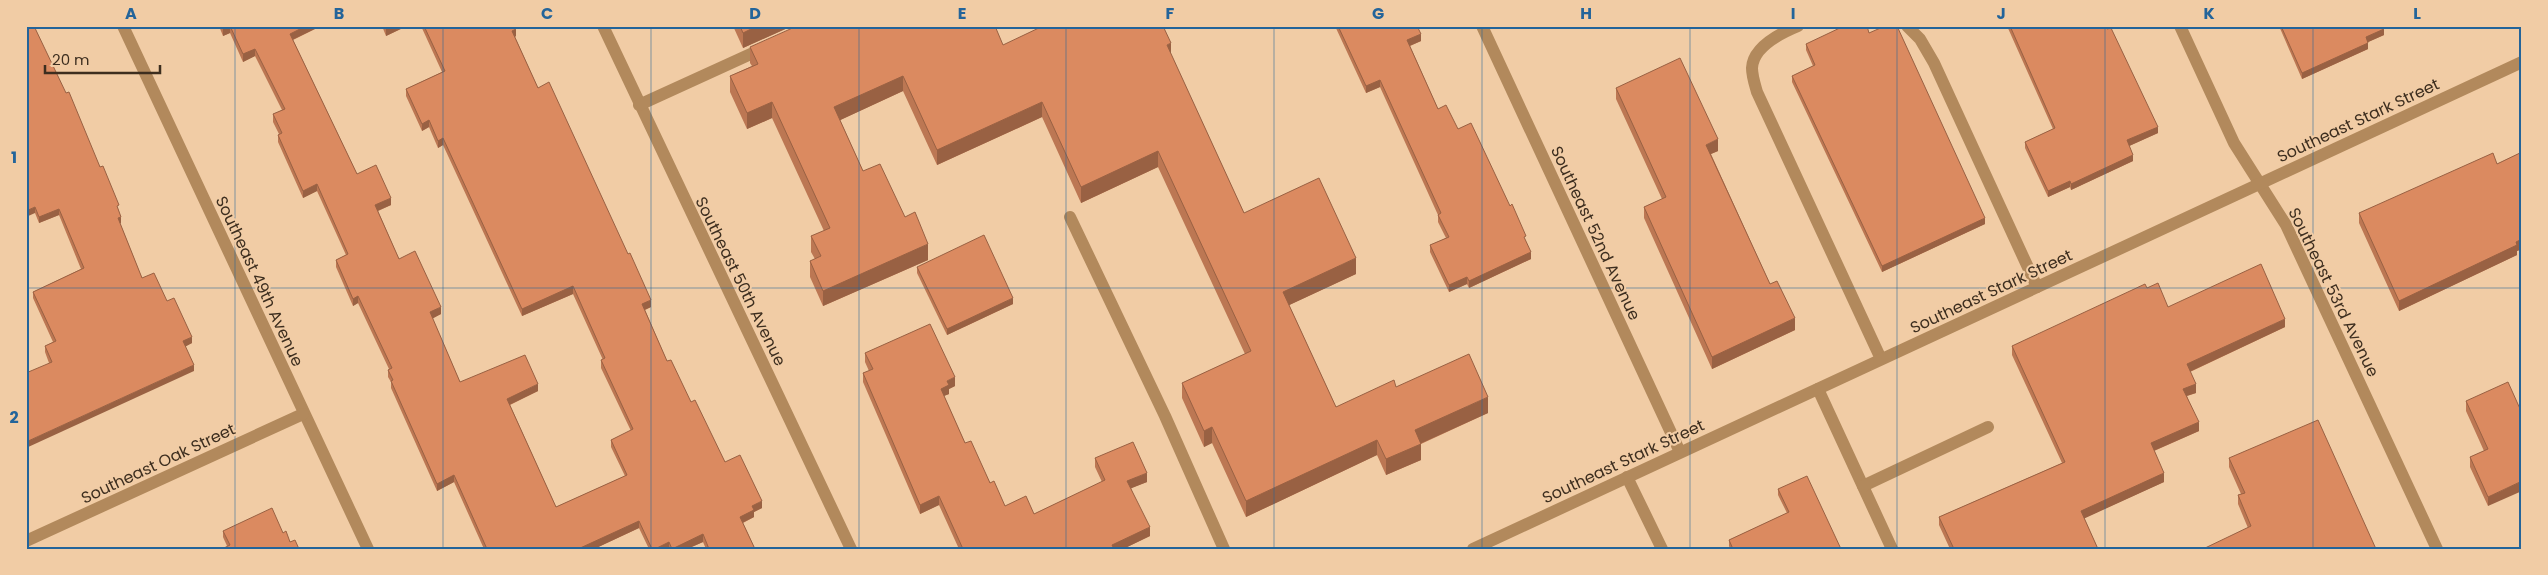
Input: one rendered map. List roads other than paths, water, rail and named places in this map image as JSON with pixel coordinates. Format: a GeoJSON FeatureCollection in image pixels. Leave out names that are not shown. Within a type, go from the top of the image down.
{"type":"FeatureCollection","features":[{"type":"Feature","properties":{"kind":"street","name":"Southeast 49th Avenue"},"geometry":{"type":"LineString","coordinates":[[123,26],[303,414],[368,549]]}},
{"type":"Feature","properties":{"kind":"street","name":"Southeast 50th Avenue"},"geometry":{"type":"LineString","coordinates":[[603,26],[852,549]]}},
{"type":"Feature","properties":{"kind":"street","name":"Southeast 52nd Avenue"},"geometry":{"type":"LineString","coordinates":[[1482,26],[1680,452]]}},
{"type":"Feature","properties":{"kind":"street"},"geometry":{"type":"LineString","coordinates":[[1798,26],[1778,35],[1760,52],[1752,67],[1757,92],[1881,359]]}},
{"type":"Feature","properties":{"kind":"street"},"geometry":{"type":"LineString","coordinates":[[1907,26],[1920,39],[1934,63],[2037,287]]}},
{"type":"Feature","properties":{"kind":"street","name":"Southeast 53rd Avenue"},"geometry":{"type":"LineString","coordinates":[[2180,26],[2234,143],[2286,225],[2437,549]]}},
{"type":"Feature","properties":{"kind":"street"},"geometry":{"type":"LineString","coordinates":[[640,105],[776,43]]}},
{"type":"Feature","properties":{"kind":"street","name":"Southeast Stark Street"},"geometry":{"type":"LineString","coordinates":[[1473,549],[2522,62]]}},
{"type":"Feature","properties":{"kind":"street"},"geometry":{"type":"LineString","coordinates":[[1070,217],[1164,416],[1224,549]]}},
{"type":"Feature","properties":{"kind":"street"},"geometry":{"type":"LineString","coordinates":[[1818,389],[1892,549]]}},
{"type":"Feature","properties":{"kind":"street","name":"Southeast Oak Street"},"geometry":{"type":"LineString","coordinates":[[26,541],[303,414]]}},
{"type":"Feature","properties":{"kind":"street"},"geometry":{"type":"LineString","coordinates":[[1863,486],[1988,427]]}},
{"type":"Feature","properties":{"kind":"street"},"geometry":{"type":"LineString","coordinates":[[1627,477],[1662,549]]}}]}
